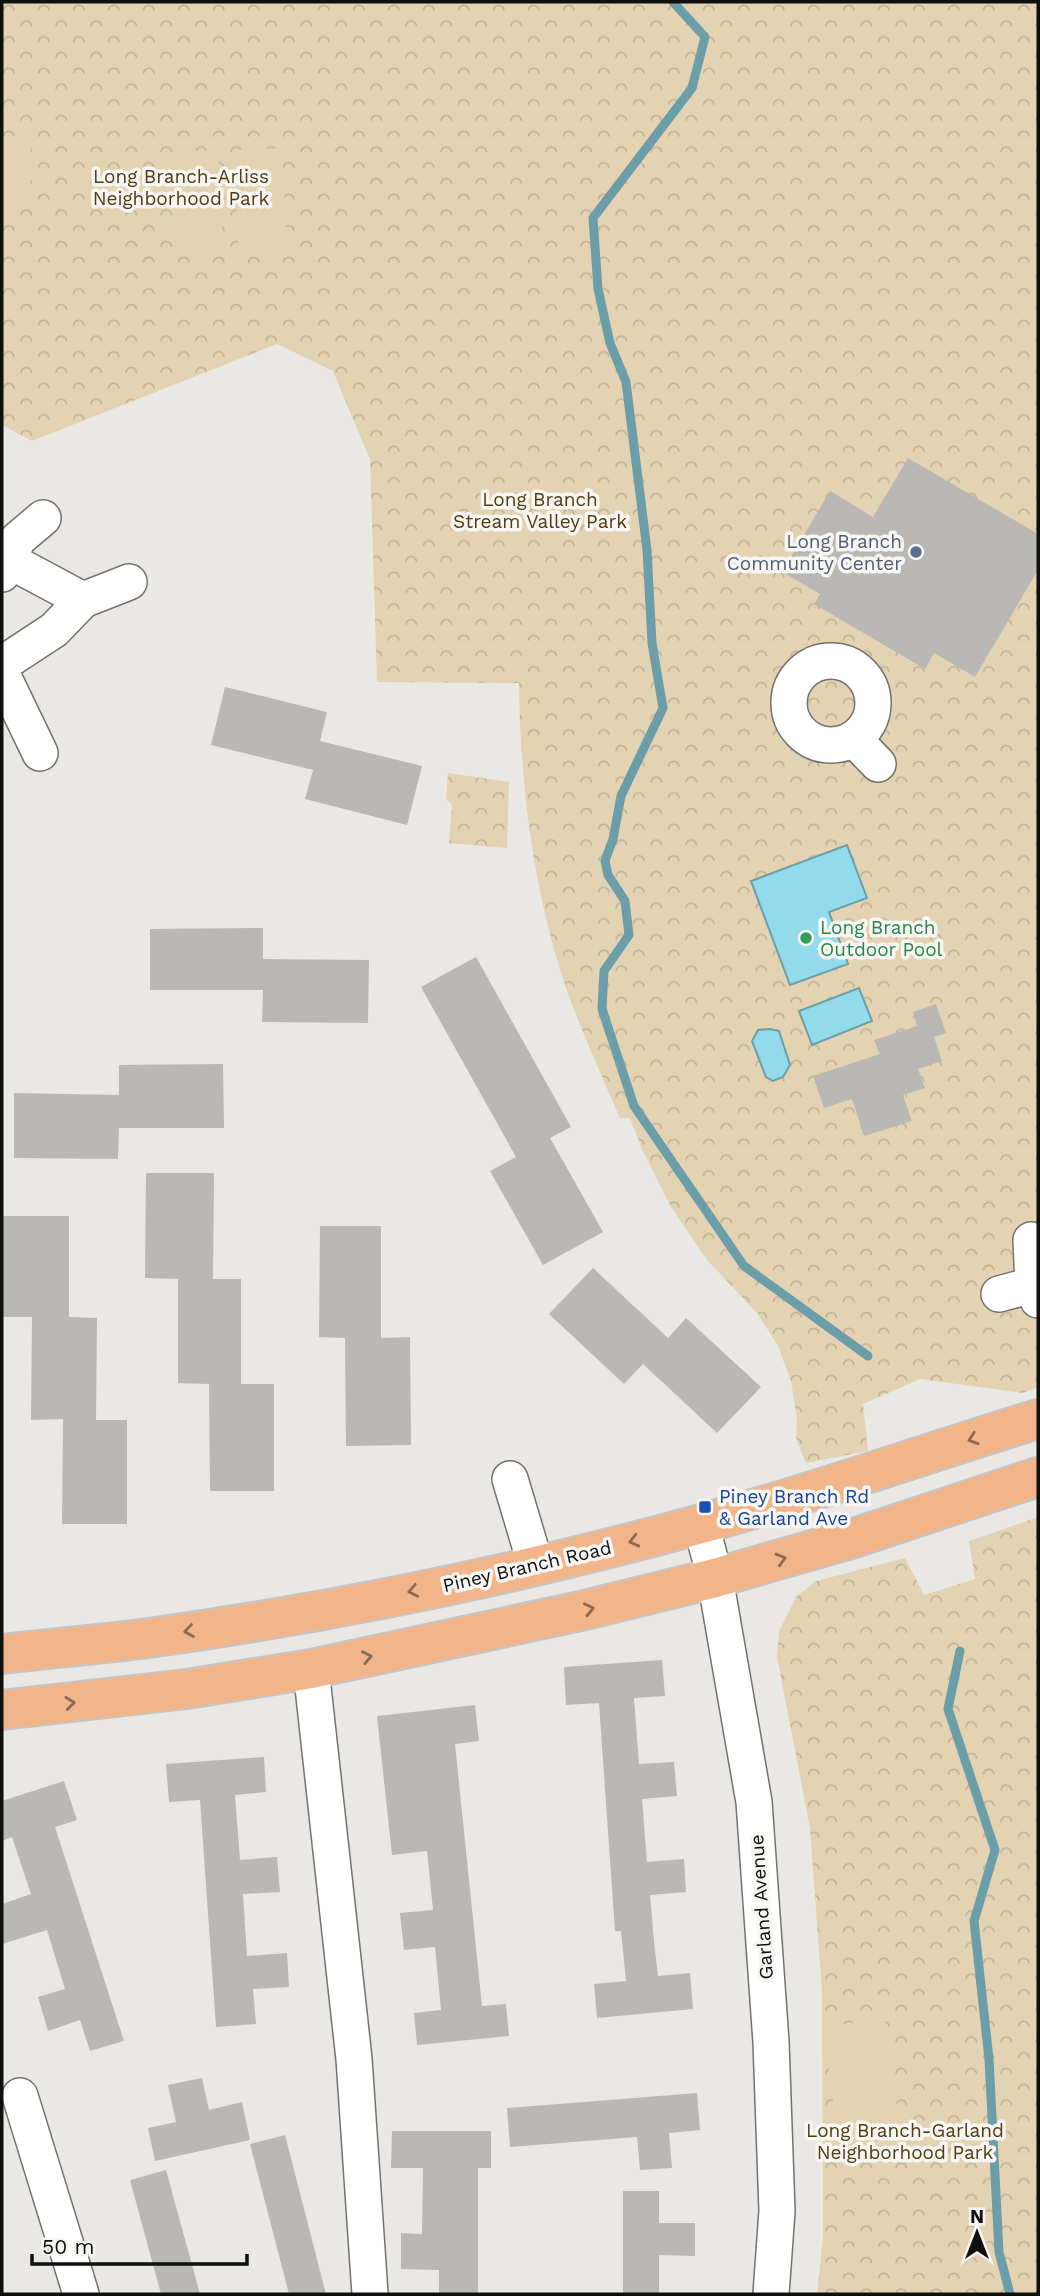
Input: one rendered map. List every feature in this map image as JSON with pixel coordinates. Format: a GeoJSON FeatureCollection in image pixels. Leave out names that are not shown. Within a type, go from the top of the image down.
{"type":"FeatureCollection","features":[{"type":"Feature","properties":{"kind":"main road","name":"Piney Branch Road"},"geometry":{"type":"LineString","coordinates":[[2,1654],[157,1636],[441,1586],[536,1566],[701,1524],[851,1481],[1038,1419]]}},
{"type":"Feature","properties":{"kind":"main road"},"geometry":{"type":"LineString","coordinates":[[2,1710],[187,1689],[312,1669],[585,1610],[715,1578],[854,1538],[1038,1477]]}},
{"type":"Feature","properties":{"kind":"street"},"geometry":{"type":"LineString","coordinates":[[43,519],[17,540],[7,558],[83,600]]}},
{"type":"Feature","properties":{"kind":"street"},"geometry":{"type":"LineString","coordinates":[[2,664],[54,630],[83,600],[129,582]]}},
{"type":"Feature","properties":{"kind":"street"},"geometry":{"type":"LineString","coordinates":[[2,674],[40,753]]}},
{"type":"Feature","properties":{"kind":"street"},"geometry":{"type":"LineString","coordinates":[[854,738],[878,764]]}},
{"type":"Feature","properties":{"kind":"street"},"geometry":{"type":"LineString","coordinates":[[999,1294],[1036,1292],[1031,1240]]}},
{"type":"Feature","properties":{"kind":"street"},"geometry":{"type":"LineString","coordinates":[[510,1479],[536,1566]]}},
{"type":"Feature","properties":{"kind":"street","name":"Garland Avenue"},"geometry":{"type":"LineString","coordinates":[[701,1524],[715,1578],[754,1802],[771,2042],[777,2211],[771,2294]]}},
{"type":"Feature","properties":{"kind":"street"},"geometry":{"type":"LineString","coordinates":[[312,1669],[355,2059],[370,2294]]}},
{"type":"Feature","properties":{"kind":"street"},"geometry":{"type":"LineString","coordinates":[[20,2096],[81,2294]]}},
{"type":"Feature","properties":{"kind":"green space"},"geometry":{"type":"Polygon","coordinates":[[[2,2],[1038,2],[1038,1387],[1023,1393],[920,1379],[863,1404],[868,1451],[806,1463],[796,1438],[797,1419],[791,1381],[778,1346],[758,1314],[707,1260],[671,1207],[630,1118],[620,1118],[576,1015],[550,935],[533,852],[523,767],[519,683],[377,682],[370,460],[333,371],[277,344],[32,441],[2,425],[2,2]]]}},
{"type":"Feature","properties":{"kind":"green space"},"geometry":{"type":"Polygon","coordinates":[[[2,136],[31,137],[30,200],[2,199],[2,136]]]}},
{"type":"Feature","properties":{"kind":"green space"},"geometry":{"type":"Polygon","coordinates":[[[282,148],[287,252],[239,254],[234,150],[282,148]]]}},
{"type":"Feature","properties":{"kind":"green space","name":"Long Branch-Arliss Neighborhood Park"},"geometry":{"type":"Polygon","coordinates":[[[218,150],[223,253],[175,256],[170,152],[218,150]]]}},
{"type":"Feature","properties":{"kind":"green space"},"geometry":{"type":"Polygon","coordinates":[[[448,773],[509,782],[507,848],[449,843],[452,805],[446,799],[448,773]]]}},
{"type":"Feature","properties":{"kind":"green space","name":"Long Branch-Garland Neighborhood Park"},"geometry":{"type":"Polygon","coordinates":[[[1038,1517],[1038,2294],[817,2294],[823,2237],[822,1992],[810,1828],[777,1657],[779,1631],[796,1597],[816,1581],[905,1558],[924,1595],[975,1579],[969,1541],[1038,1517]]]}},
{"type":"Feature","properties":{"kind":"green space"},"geometry":{"type":"Polygon","coordinates":[[[885,2018],[901,2135],[839,2144],[823,2027],[885,2018]]]}},
{"type":"Feature","properties":{"kind":"water","name":"Long Branch Outdoor Pool"},"geometry":{"type":"Polygon","coordinates":[[[847,845],[867,898],[829,912],[848,964],[790,985],[751,881],[847,845]]]}},
{"type":"Feature","properties":{"kind":"water"},"geometry":{"type":"Polygon","coordinates":[[[859,988],[872,1021],[812,1045],[799,1011],[859,988]]]}},
{"type":"Feature","properties":{"kind":"water"},"geometry":{"type":"Polygon","coordinates":[[[758,1030],[779,1031],[790,1065],[783,1077],[773,1081],[766,1077],[752,1041],[758,1030]]]}},
{"type":"Feature","properties":{"kind":"building","name":"Long Branch Community Center"},"geometry":{"type":"Polygon","coordinates":[[[908,458],[1038,534],[1038,570],[975,677],[934,653],[925,669],[814,604],[820,594],[782,572],[830,491],[873,517],[908,458]]]}},
{"type":"Feature","properties":{"kind":"building"},"geometry":{"type":"Polygon","coordinates":[[[225,687],[327,712],[320,741],[422,766],[407,825],[305,799],[313,770],[211,745],[225,687]]]}},
{"type":"Feature","properties":{"kind":"building"},"geometry":{"type":"Polygon","coordinates":[[[263,928],[263,959],[369,960],[368,1023],[262,1022],[263,990],[150,990],[150,929],[263,928]]]}},
{"type":"Feature","properties":{"kind":"building"},"geometry":{"type":"Polygon","coordinates":[[[476,957],[571,1127],[550,1138],[603,1232],[543,1265],[490,1171],[516,1157],[421,987],[476,957]]]}},
{"type":"Feature","properties":{"kind":"building"},"geometry":{"type":"Polygon","coordinates":[[[936,1004],[946,1033],[934,1037],[942,1061],[918,1069],[925,1088],[903,1095],[912,1121],[864,1136],[852,1099],[824,1108],[813,1076],[880,1054],[874,1040],[917,1026],[913,1012],[936,1004]]]}},
{"type":"Feature","properties":{"kind":"building"},"geometry":{"type":"Polygon","coordinates":[[[223,1064],[224,1128],[119,1128],[118,1159],[14,1158],[14,1093],[119,1095],[119,1065],[223,1064]]]}},
{"type":"Feature","properties":{"kind":"building"},"geometry":{"type":"Polygon","coordinates":[[[146,1173],[214,1173],[213,1279],[241,1279],[241,1384],[274,1384],[274,1491],[210,1491],[209,1384],[178,1383],[178,1279],[145,1278],[146,1173]]]}},
{"type":"Feature","properties":{"kind":"building"},"geometry":{"type":"Polygon","coordinates":[[[2,1216],[69,1216],[69,1317],[97,1318],[96,1420],[127,1420],[127,1524],[62,1524],[63,1419],[31,1420],[32,1317],[2,1317],[2,1216]]]}},
{"type":"Feature","properties":{"kind":"building"},"geometry":{"type":"Polygon","coordinates":[[[320,1226],[381,1226],[381,1338],[410,1337],[411,1445],[346,1446],[345,1338],[319,1337],[320,1226]]]}},
{"type":"Feature","properties":{"kind":"building"},"geometry":{"type":"Polygon","coordinates":[[[593,1268],[668,1338],[686,1318],[761,1387],[717,1433],[643,1364],[624,1384],[549,1314],[593,1268]]]}},
{"type":"Feature","properties":{"kind":"building"},"geometry":{"type":"Polygon","coordinates":[[[662,1660],[665,1696],[634,1698],[639,1764],[674,1762],[677,1796],[642,1799],[647,1862],[684,1859],[686,1892],[650,1895],[654,1942],[658,1976],[690,1973],[693,2009],[597,2018],[594,1984],[626,1981],[621,1931],[615,1931],[599,1703],[566,1705],[564,1667],[662,1660]]]}},
{"type":"Feature","properties":{"kind":"building"},"geometry":{"type":"Polygon","coordinates":[[[475,1705],[479,1741],[455,1744],[482,2006],[506,2004],[509,2036],[417,2045],[414,2013],[441,2010],[435,1947],[404,1950],[400,1913],[433,1910],[427,1851],[392,1855],[377,1716],[475,1705]]]}},
{"type":"Feature","properties":{"kind":"building"},"geometry":{"type":"Polygon","coordinates":[[[264,1757],[266,1792],[235,1795],[240,1860],[277,1857],[280,1892],[243,1894],[247,1956],[287,1953],[289,1987],[253,1989],[256,2024],[216,2027],[200,1800],[169,1802],[166,1764],[264,1757]]]}},
{"type":"Feature","properties":{"kind":"building"},"geometry":{"type":"Polygon","coordinates":[[[64,1781],[77,1820],[55,1827],[124,2041],[90,2051],[80,2020],[48,2031],[38,1997],[65,1989],[47,1930],[2,1944],[2,1904],[31,1894],[12,1837],[2,1841],[2,1801],[64,1781]]]}},
{"type":"Feature","properties":{"kind":"building"},"geometry":{"type":"Polygon","coordinates":[[[202,2078],[209,2110],[242,2102],[250,2140],[155,2161],[148,2128],[176,2122],[168,2085],[202,2078]]]}},
{"type":"Feature","properties":{"kind":"building"},"geometry":{"type":"Polygon","coordinates":[[[697,2093],[700,2130],[669,2133],[672,2168],[640,2170],[637,2137],[510,2147],[507,2108],[697,2093]]]}},
{"type":"Feature","properties":{"kind":"building"},"geometry":{"type":"Polygon","coordinates":[[[392,2131],[491,2131],[491,2168],[478,2168],[478,2294],[439,2294],[439,2270],[401,2269],[401,2233],[422,2234],[423,2168],[391,2168],[392,2131]]]}},
{"type":"Feature","properties":{"kind":"building"},"geometry":{"type":"Polygon","coordinates":[[[285,2135],[326,2294],[289,2294],[250,2144],[285,2135]]]}},
{"type":"Feature","properties":{"kind":"building"},"geometry":{"type":"Polygon","coordinates":[[[166,2170],[200,2294],[161,2294],[130,2180],[166,2170]]]}},
{"type":"Feature","properties":{"kind":"building"},"geometry":{"type":"Polygon","coordinates":[[[623,2191],[659,2191],[659,2223],[695,2223],[695,2256],[659,2255],[659,2294],[623,2294],[623,2191]]]}},
{"type":"Feature","properties":{"kind":"waterway"},"geometry":{"type":"LineString","coordinates":[[673,2],[705,37],[692,88],[593,218],[598,289],[610,343],[626,382],[647,550],[652,643],[663,708],[621,796],[613,839],[605,861],[608,875],[625,901],[629,935],[604,971],[602,1009],[634,1106],[744,1266],[868,1356]]}},
{"type":"Feature","properties":{"kind":"waterway"},"geometry":{"type":"LineString","coordinates":[[960,1651],[948,1709],[995,1850],[974,1921],[989,2059],[999,2252],[1010,2294]]}},
{"type":"Feature","properties":{"kind":"place","name":"Long Branch Community Center"},"geometry":{"type":"Point","coordinates":[916,552]}},
{"type":"Feature","properties":{"kind":"place","name":"Long Branch Outdoor Pool"},"geometry":{"type":"Point","coordinates":[806,938]}},
{"type":"Feature","properties":{"kind":"place","name":"Piney Branch Rd & Garland Ave"},"geometry":{"type":"Point","coordinates":[705,1507]}},
{"type":"Feature","properties":{"kind":"park label","name":"Long Branch Stream Valley Park"},"geometry":{"type":"Point","coordinates":[540,510]}}]}
